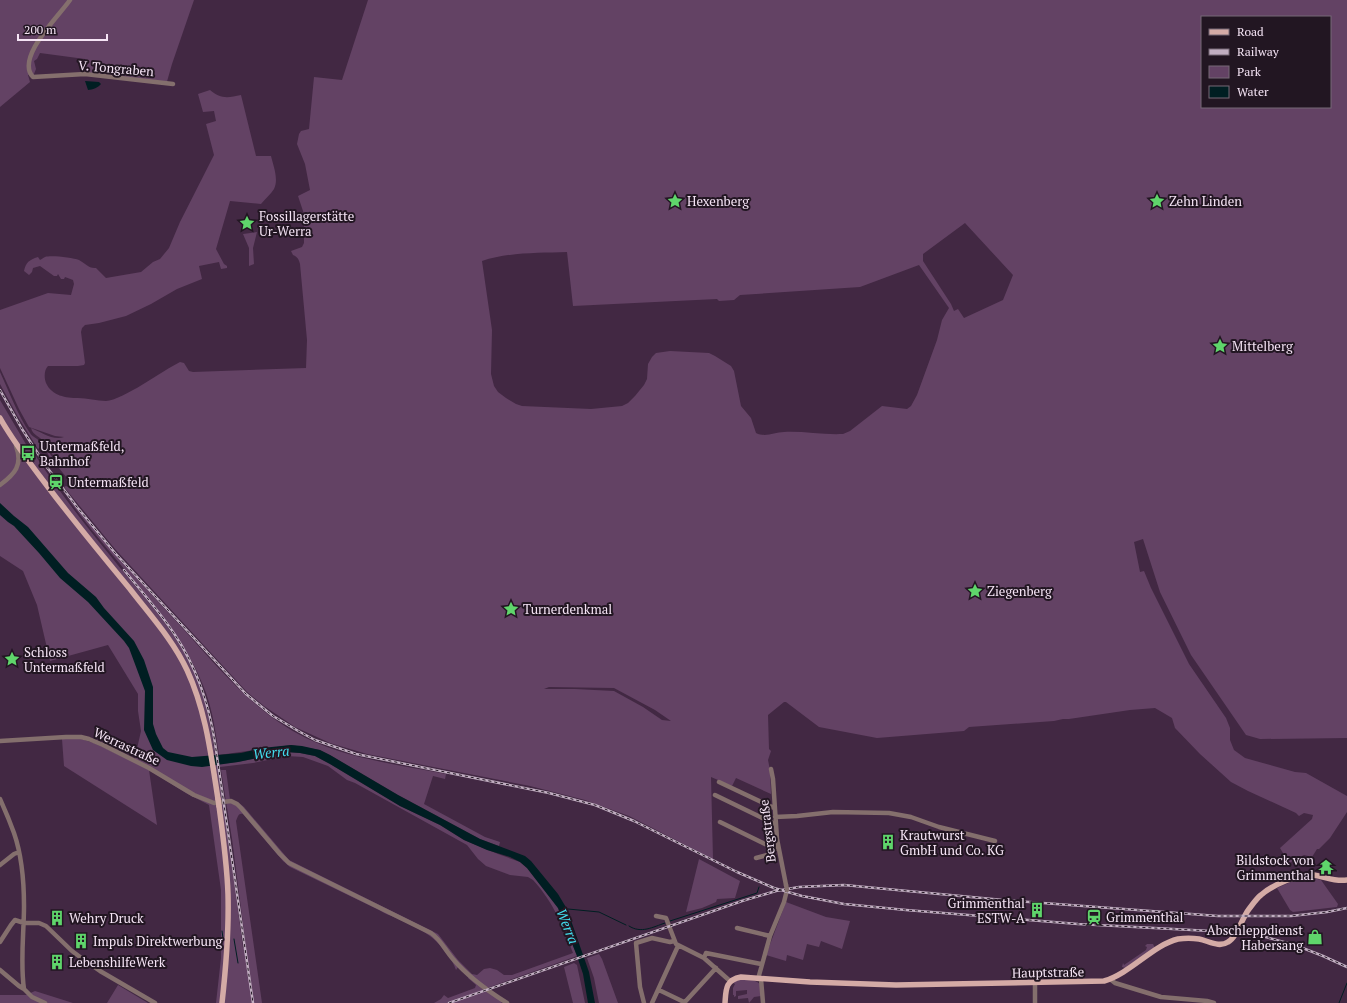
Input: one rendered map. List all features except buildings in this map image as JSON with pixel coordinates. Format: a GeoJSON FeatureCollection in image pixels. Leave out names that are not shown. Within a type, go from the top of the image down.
{"type":"FeatureCollection","features":[{"type":"Feature","properties":{"kind":"main road"},"geometry":{"type":"LineString","coordinates":[[0,418],[15,443],[70,517],[158,625],[180,657],[194,686],[210,745],[226,859],[228,946],[222,1003]]}},
{"type":"Feature","properties":{"kind":"main road","name":"Hauptstraße"},"geometry":{"type":"LineString","coordinates":[[730,981],[734,978],[741,977],[794,982],[860,984],[1099,982],[1122,974],[1162,946],[1172,941],[1193,938],[1218,944],[1228,943],[1232,939],[1245,914],[1257,899],[1267,891],[1300,876],[1312,875],[1333,881],[1347,880]]}},
{"type":"Feature","properties":{"kind":"main road"},"geometry":{"type":"LineString","coordinates":[[725,1003],[726,991],[730,981]]}},
{"type":"Feature","properties":{"kind":"street","name":"V. Tongraben"},"geometry":{"type":"LineString","coordinates":[[70,0],[34,48],[28,69],[29,73],[33,77],[85,74],[173,84]]}},
{"type":"Feature","properties":{"kind":"street"},"geometry":{"type":"LineString","coordinates":[[0,485],[14,473],[19,464],[19,454],[15,443]]}},
{"type":"Feature","properties":{"kind":"street","name":"Werrastraße"},"geometry":{"type":"LineString","coordinates":[[0,741],[81,737],[102,744],[149,768],[194,795],[217,802]]}},
{"type":"Feature","properties":{"kind":"street","name":"Bergstraße"},"geometry":{"type":"LineString","coordinates":[[770,936],[786,897],[786,888],[776,849],[773,779],[771,769]]}},
{"type":"Feature","properties":{"kind":"street"},"geometry":{"type":"LineString","coordinates":[[719,782],[774,808]]}},
{"type":"Feature","properties":{"kind":"street"},"geometry":{"type":"LineString","coordinates":[[715,795],[775,824]]}},
{"type":"Feature","properties":{"kind":"street"},"geometry":{"type":"LineString","coordinates":[[0,799],[14,833],[19,852],[23,887],[24,989]]}},
{"type":"Feature","properties":{"kind":"street"},"geometry":{"type":"LineString","coordinates":[[217,802],[234,802],[241,808],[280,854],[289,862],[436,936],[452,958],[461,967],[487,989],[507,1003]]}},
{"type":"Feature","properties":{"kind":"street"},"geometry":{"type":"LineString","coordinates":[[775,817],[833,812],[889,813],[911,817],[939,827],[995,841]]}},
{"type":"Feature","properties":{"kind":"street"},"geometry":{"type":"LineString","coordinates":[[0,817],[6,813]]}},
{"type":"Feature","properties":{"kind":"street"},"geometry":{"type":"LineString","coordinates":[[720,822],[776,849],[771,854],[756,858]]}},
{"type":"Feature","properties":{"kind":"street"},"geometry":{"type":"LineString","coordinates":[[0,865],[19,852]]}},
{"type":"Feature","properties":{"kind":"street"},"geometry":{"type":"LineString","coordinates":[[656,916],[666,918],[674,941],[678,946],[704,958],[730,981]]}},
{"type":"Feature","properties":{"kind":"street"},"geometry":{"type":"LineString","coordinates":[[0,942],[15,920],[24,923],[39,923],[46,926],[84,960],[154,1003]]}},
{"type":"Feature","properties":{"kind":"street"},"geometry":{"type":"LineString","coordinates":[[737,928],[770,936],[761,964],[760,979],[763,1003]]}},
{"type":"Feature","properties":{"kind":"street"},"geometry":{"type":"LineString","coordinates":[[644,1003],[640,986],[636,943],[652,938],[670,942],[674,941]]}},
{"type":"Feature","properties":{"kind":"street"},"geometry":{"type":"LineString","coordinates":[[652,1003],[678,946]]}},
{"type":"Feature","properties":{"kind":"street"},"geometry":{"type":"LineString","coordinates":[[704,958],[706,953],[761,964]]}},
{"type":"Feature","properties":{"kind":"street"},"geometry":{"type":"LineString","coordinates":[[659,990],[684,1003],[716,968]]}},
{"type":"Feature","properties":{"kind":"street"},"geometry":{"type":"LineString","coordinates":[[0,970],[32,997],[45,1003]]}},
{"type":"Feature","properties":{"kind":"street"},"geometry":{"type":"LineString","coordinates":[[1110,979],[1115,984],[1161,997],[1214,1003]]}},
{"type":"Feature","properties":{"kind":"street"},"geometry":{"type":"LineString","coordinates":[[1035,983],[1035,1003]]}},
{"type":"Feature","properties":{"kind":"green space"},"geometry":{"type":"Polygon","coordinates":[[[0,0],[194,0],[166,85],[86,72],[85,59],[40,53],[34,61],[36,69],[34,74],[28,75],[30,82],[0,107],[0,0]]]}},
{"type":"Feature","properties":{"kind":"green space"},"geometry":{"type":"Polygon","coordinates":[[[368,0],[1347,0],[1347,738],[1260,739],[1246,735],[1191,655],[1160,592],[1143,539],[1134,542],[1140,572],[1144,571],[1189,664],[1226,718],[1230,728],[1230,740],[1234,750],[1245,758],[1295,772],[1306,773],[1347,796],[1347,812],[1330,838],[1319,849],[1317,849],[1312,857],[1304,855],[1289,863],[1280,848],[1312,819],[1313,815],[1304,813],[1299,816],[1296,813],[1231,782],[1200,754],[1175,728],[1172,718],[1155,708],[1130,710],[1054,721],[969,727],[964,731],[877,738],[819,727],[784,702],[768,715],[769,749],[771,751],[768,760],[771,794],[736,778],[732,786],[711,777],[713,859],[629,816],[585,800],[530,786],[367,754],[330,743],[295,727],[264,706],[247,692],[115,549],[64,487],[68,487],[72,484],[58,467],[55,468],[45,448],[55,461],[53,455],[41,438],[33,433],[31,428],[51,437],[64,437],[55,436],[29,427],[0,368],[0,310],[48,293],[71,295],[74,284],[73,280],[65,277],[64,279],[61,279],[58,274],[57,276],[54,276],[40,266],[33,268],[29,275],[24,271],[28,262],[38,257],[40,260],[45,257],[52,256],[79,260],[89,267],[96,268],[106,278],[141,272],[153,262],[160,259],[169,248],[180,222],[214,155],[206,124],[216,121],[214,111],[203,112],[198,94],[210,90],[217,95],[224,97],[241,95],[256,156],[271,156],[276,181],[274,189],[261,204],[230,201],[216,249],[227,268],[221,269],[219,262],[199,266],[202,279],[177,289],[126,316],[85,325],[81,332],[84,365],[48,366],[45,372],[45,381],[52,391],[60,395],[106,401],[132,391],[180,362],[184,363],[189,371],[193,372],[306,368],[307,340],[300,264],[298,259],[291,251],[302,247],[304,243],[304,214],[298,196],[310,190],[305,164],[297,144],[301,131],[309,129],[314,77],[342,80],[368,0]],[[965,223],[923,254],[923,261],[954,311],[958,309],[964,318],[1003,300],[1013,275],[965,223]],[[567,252],[513,254],[482,261],[492,330],[491,374],[494,386],[498,392],[506,398],[522,406],[591,409],[622,406],[628,403],[644,385],[647,379],[648,364],[656,353],[670,351],[709,353],[731,366],[734,371],[741,406],[751,418],[756,433],[763,435],[780,432],[843,434],[850,431],[882,406],[907,409],[911,406],[917,395],[937,340],[942,320],[949,308],[919,265],[860,287],[740,295],[734,300],[719,301],[717,299],[573,306],[567,252]],[[549,687],[544,689],[614,691],[643,707],[662,720],[671,721],[655,710],[614,688],[549,687]]]}},
{"type":"Feature","properties":{"kind":"green space"},"geometry":{"type":"Polygon","coordinates":[[[257,232],[253,248],[254,264],[249,266],[249,248],[243,234],[257,232]]]}},
{"type":"Feature","properties":{"kind":"green space"},"geometry":{"type":"Polygon","coordinates":[[[0,372],[31,435],[39,440],[42,446],[38,449],[0,384],[0,372]]]}},
{"type":"Feature","properties":{"kind":"green space"},"geometry":{"type":"Polygon","coordinates":[[[0,400],[27,446],[33,453],[26,453],[35,465],[32,459],[35,455],[76,513],[171,631],[195,673],[208,713],[212,734],[215,755],[209,756],[211,766],[217,765],[243,948],[246,947],[232,839],[221,770],[226,770],[230,800],[238,802],[244,807],[289,860],[438,934],[458,960],[472,974],[477,975],[484,969],[490,968],[497,970],[504,975],[512,975],[573,953],[552,906],[547,897],[533,880],[528,877],[510,875],[486,866],[478,859],[467,845],[347,780],[328,766],[303,757],[287,756],[253,763],[220,767],[220,764],[238,762],[286,752],[315,756],[400,806],[440,825],[464,840],[520,862],[527,868],[558,908],[577,956],[487,988],[458,967],[456,970],[451,960],[436,941],[424,932],[290,867],[283,861],[243,814],[240,814],[236,821],[262,1003],[216,1003],[221,958],[221,890],[209,805],[186,793],[149,770],[157,825],[64,766],[62,739],[81,739],[94,743],[134,762],[141,731],[138,711],[138,694],[108,645],[50,661],[37,605],[23,571],[0,556],[0,400]]]}},
{"type":"Feature","properties":{"kind":"green space"},"geometry":{"type":"Polygon","coordinates":[[[66,496],[140,582],[213,662],[241,691],[272,717],[306,738],[340,751],[375,760],[446,774],[445,779],[433,776],[424,804],[485,837],[500,842],[499,846],[480,839],[398,795],[320,750],[291,745],[219,755],[214,724],[206,693],[185,649],[158,611],[74,508],[66,496]]]}},
{"type":"Feature","properties":{"kind":"green space"},"geometry":{"type":"Polygon","coordinates":[[[699,859],[740,881],[735,898],[717,899],[716,902],[702,908],[686,912],[699,859]]]}},
{"type":"Feature","properties":{"kind":"green space"},"geometry":{"type":"Polygon","coordinates":[[[1302,877],[1321,880],[1338,904],[1337,907],[1293,912],[1290,910],[1277,888],[1302,877]]]}},
{"type":"Feature","properties":{"kind":"green space"},"geometry":{"type":"Polygon","coordinates":[[[786,902],[826,917],[850,921],[842,949],[821,941],[819,947],[807,944],[803,960],[787,955],[786,961],[766,955],[786,902]]]}},
{"type":"Feature","properties":{"kind":"green space"},"geometry":{"type":"Polygon","coordinates":[[[1147,944],[1153,944],[1155,948],[1125,968],[1122,967],[1123,963],[1124,965],[1146,950],[1147,947],[1145,946],[1147,944]]]}},
{"type":"Feature","properties":{"kind":"green space"},"geometry":{"type":"Polygon","coordinates":[[[599,954],[618,1003],[599,1003],[594,978],[587,958],[599,954]]]}},
{"type":"Feature","properties":{"kind":"green space"},"geometry":{"type":"Polygon","coordinates":[[[574,963],[577,965],[585,1003],[573,1003],[564,967],[574,963]]]}},
{"type":"Feature","properties":{"kind":"green space"},"geometry":{"type":"Polygon","coordinates":[[[469,976],[503,1001],[501,1003],[434,1003],[441,999],[444,995],[448,998],[475,988],[476,985],[468,978],[469,976]]]}},
{"type":"Feature","properties":{"kind":"green space"},"geometry":{"type":"Polygon","coordinates":[[[739,979],[747,979],[758,982],[760,984],[761,996],[754,997],[749,1003],[748,998],[738,999],[738,996],[747,994],[747,990],[736,991],[736,996],[734,997],[733,988],[735,984],[732,982],[739,979]]]}},
{"type":"Feature","properties":{"kind":"green space"},"geometry":{"type":"Polygon","coordinates":[[[118,985],[148,1003],[107,1003],[118,985]]]}},
{"type":"Feature","properties":{"kind":"green space"},"geometry":{"type":"Polygon","coordinates":[[[35,991],[73,1003],[0,1003],[0,995],[26,995],[35,991]]]}},
{"type":"Feature","properties":{"kind":"water"},"geometry":{"type":"Polygon","coordinates":[[[85,81],[99,82],[101,84],[88,90],[85,81]]]}},
{"type":"Feature","properties":{"kind":"water","name":"Werra"},"geometry":{"type":"Polygon","coordinates":[[[0,503],[28,527],[68,573],[96,597],[134,641],[144,660],[153,687],[153,724],[163,748],[168,752],[192,757],[241,753],[262,748],[291,745],[320,750],[398,795],[480,839],[525,856],[531,861],[558,894],[567,909],[589,972],[595,1003],[588,1003],[583,974],[558,908],[527,868],[520,862],[464,840],[440,825],[400,806],[315,756],[286,752],[238,762],[202,767],[167,760],[153,750],[144,730],[145,691],[129,648],[88,602],[60,578],[14,526],[0,515],[0,503]]]}},
{"type":"Feature","properties":{"kind":"waterway"},"geometry":{"type":"LineString","coordinates":[[670,921],[757,893],[759,887]]}},
{"type":"Feature","properties":{"kind":"waterway","name":"Werra"},"geometry":{"type":"LineString","coordinates":[[568,909],[599,912],[626,925]]}},
{"type":"Feature","properties":{"kind":"waterway"},"geometry":{"type":"LineString","coordinates":[[629,926],[642,930],[665,923]]}},
{"type":"Feature","properties":{"kind":"waterway"},"geometry":{"type":"LineString","coordinates":[[222,931],[223,938]]}},
{"type":"Feature","properties":{"kind":"waterway"},"geometry":{"type":"LineString","coordinates":[[234,939],[238,963]]}},
{"type":"Feature","properties":{"kind":"waterway"},"geometry":{"type":"LineString","coordinates":[[1339,1003],[1347,983]]}},
{"type":"Feature","properties":{"kind":"railway"},"geometry":{"type":"LineString","coordinates":[[0,390],[22,429],[46,466],[115,553],[246,694],[273,716],[315,740],[356,754],[549,793],[595,805],[634,821],[737,872],[774,888],[802,896],[844,904],[906,910],[1078,924],[1230,932],[1258,935],[1295,945],[1347,967]]}},
{"type":"Feature","properties":{"kind":"railway"},"geometry":{"type":"LineString","coordinates":[[124,570],[157,610],[175,635],[190,660],[206,700],[215,743],[253,1003]]}},
{"type":"Feature","properties":{"kind":"railway"},"geometry":{"type":"LineString","coordinates":[[449,1003],[742,901],[776,891],[799,887],[844,885],[1003,900],[1218,916],[1291,916],[1347,908]]}},
{"type":"Feature","properties":{"kind":"place","name":"Hexenberg"},"geometry":{"type":"Point","coordinates":[675,201]}},
{"type":"Feature","properties":{"kind":"place","name":"Zehn Linden"},"geometry":{"type":"Point","coordinates":[1157,201]}},
{"type":"Feature","properties":{"kind":"place","name":"Fossillagerstätte Ur-Werra"},"geometry":{"type":"Point","coordinates":[247,223]}},
{"type":"Feature","properties":{"kind":"place","name":"Mittelberg"},"geometry":{"type":"Point","coordinates":[1220,346]}},
{"type":"Feature","properties":{"kind":"place","name":"Untermaßfeld, Bahnhof"},"geometry":{"type":"Point","coordinates":[28,453]}},
{"type":"Feature","properties":{"kind":"place","name":"Untermaßfeld"},"geometry":{"type":"Point","coordinates":[56,482]}},
{"type":"Feature","properties":{"kind":"place","name":"Ziegenberg"},"geometry":{"type":"Point","coordinates":[975,591]}},
{"type":"Feature","properties":{"kind":"place","name":"Turnerdenkmal"},"geometry":{"type":"Point","coordinates":[511,609]}},
{"type":"Feature","properties":{"kind":"place","name":"Schloss Untermaßfeld"},"geometry":{"type":"Point","coordinates":[12,659]}},
{"type":"Feature","properties":{"kind":"place","name":"Krautwurst GmbH und Co. KG"},"geometry":{"type":"Point","coordinates":[888,842]}},
{"type":"Feature","properties":{"kind":"place","name":"Bildstock von Grimmenthal"},"geometry":{"type":"Point","coordinates":[1326,867]}},
{"type":"Feature","properties":{"kind":"place","name":"Grimmenthal ESTW-A"},"geometry":{"type":"Point","coordinates":[1037,910]}},
{"type":"Feature","properties":{"kind":"place","name":"Grimmenthal"},"geometry":{"type":"Point","coordinates":[1094,917]}},
{"type":"Feature","properties":{"kind":"place","name":"Wehry Druck"},"geometry":{"type":"Point","coordinates":[57,918]}},
{"type":"Feature","properties":{"kind":"place","name":"Abschleppdienst Habersang"},"geometry":{"type":"Point","coordinates":[1315,937]}},
{"type":"Feature","properties":{"kind":"place","name":"Impuls Direktwerbung"},"geometry":{"type":"Point","coordinates":[81,941]}},
{"type":"Feature","properties":{"kind":"place","name":"LebenshilfeWerk"},"geometry":{"type":"Point","coordinates":[57,962]}}]}
